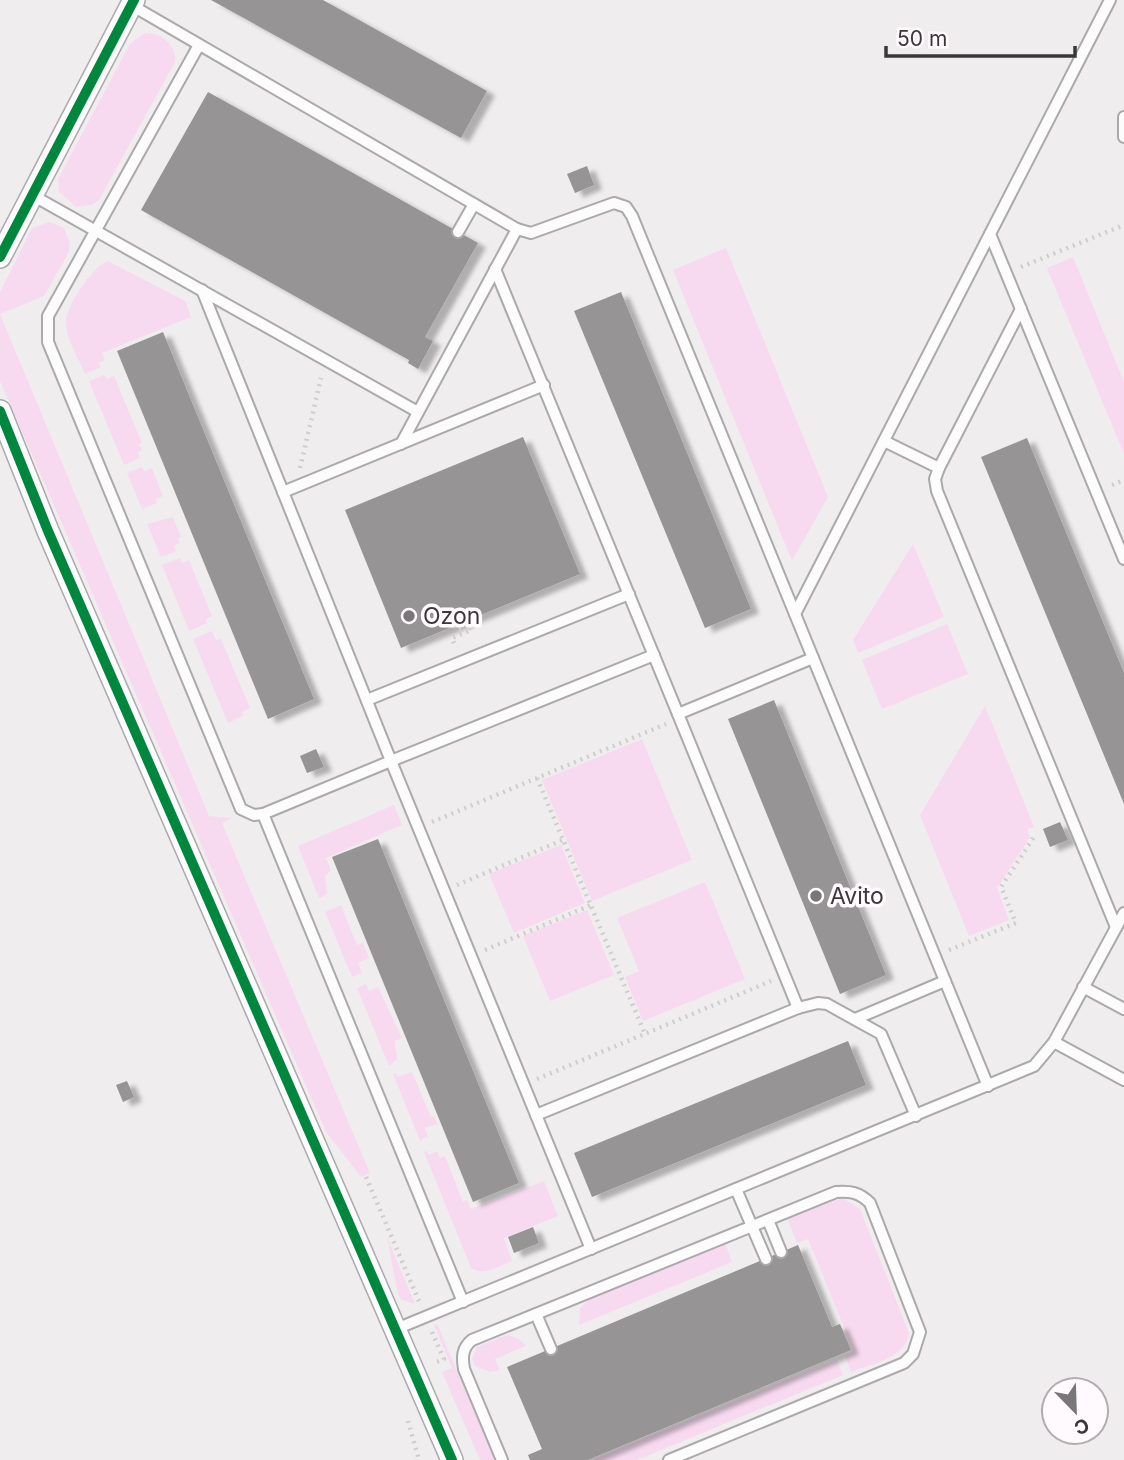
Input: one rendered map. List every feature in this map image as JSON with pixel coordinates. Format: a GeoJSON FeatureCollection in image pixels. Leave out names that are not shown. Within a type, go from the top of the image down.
{"type":"FeatureCollection","features":[{"type":"Feature","properties":{"kind":"street"},"geometry":{"type":"LineString","coordinates":[[0,257],[132,3]]}},
{"type":"Feature","properties":{"kind":"street"},"geometry":{"type":"LineString","coordinates":[[0,411],[54,544],[452,1460]]}},
{"type":"Feature","properties":{"kind":"lane"},"geometry":{"type":"LineString","coordinates":[[795,614],[1110,0]]}},
{"type":"Feature","properties":{"kind":"lane"},"geometry":{"type":"LineString","coordinates":[[132,3],[199,45],[517,229],[531,233],[614,203],[626,207],[632,216],[988,1087]]}},
{"type":"Feature","properties":{"kind":"lane"},"geometry":{"type":"LineString","coordinates":[[199,45],[48,316],[48,342],[241,809],[254,815],[263,814],[654,655]]}},
{"type":"Feature","properties":{"kind":"lane"},"geometry":{"type":"LineString","coordinates":[[1124,117],[1124,137]]}},
{"type":"Feature","properties":{"kind":"lane"},"geometry":{"type":"LineString","coordinates":[[32,195],[418,412]]}},
{"type":"Feature","properties":{"kind":"lane"},"geometry":{"type":"LineString","coordinates":[[458,232],[474,204]]}},
{"type":"Feature","properties":{"kind":"lane"},"geometry":{"type":"LineString","coordinates":[[401,444],[517,229]]}},
{"type":"Feature","properties":{"kind":"lane"},"geometry":{"type":"LineString","coordinates":[[990,234],[1124,559]]}},
{"type":"Feature","properties":{"kind":"lane"},"geometry":{"type":"LineString","coordinates":[[495,269],[798,1008]]}},
{"type":"Feature","properties":{"kind":"lane"},"geometry":{"type":"LineString","coordinates":[[202,290],[591,1249]]}},
{"type":"Feature","properties":{"kind":"lane"},"geometry":{"type":"LineString","coordinates":[[1021,309],[935,479],[937,491],[1116,927]]}},
{"type":"Feature","properties":{"kind":"lane"},"geometry":{"type":"LineString","coordinates":[[283,492],[544,385]]}},
{"type":"Feature","properties":{"kind":"lane"},"geometry":{"type":"LineString","coordinates":[[884,442],[939,468]]}},
{"type":"Feature","properties":{"kind":"lane"},"geometry":{"type":"LineString","coordinates":[[367,700],[629,594]]}},
{"type":"Feature","properties":{"kind":"lane"},"geometry":{"type":"LineString","coordinates":[[679,716],[813,658]]}},
{"type":"Feature","properties":{"kind":"lane"},"geometry":{"type":"LineString","coordinates":[[263,814],[463,1302]]}},
{"type":"Feature","properties":{"kind":"lane"},"geometry":{"type":"LineString","coordinates":[[396,1329],[1034,1066],[1054,1041],[1124,913]]}},
{"type":"Feature","properties":{"kind":"lane"},"geometry":{"type":"LineString","coordinates":[[855,1019],[945,981]]}},
{"type":"Feature","properties":{"kind":"lane"},"geometry":{"type":"LineString","coordinates":[[1083,987],[1124,1009]]}},
{"type":"Feature","properties":{"kind":"lane"},"geometry":{"type":"LineString","coordinates":[[536,1115],[798,1008],[818,1003],[827,1004],[881,1034],[916,1116]]}},
{"type":"Feature","properties":{"kind":"lane"},"geometry":{"type":"LineString","coordinates":[[1054,1041],[1124,1080]]}},
{"type":"Feature","properties":{"kind":"lane"},"geometry":{"type":"LineString","coordinates":[[736,1189],[766,1259]]}},
{"type":"Feature","properties":{"kind":"lane"},"geometry":{"type":"LineString","coordinates":[[502,1460],[462,1358],[466,1345],[472,1340],[835,1192],[850,1191],[863,1195],[870,1203],[916,1319],[920,1332],[919,1343],[904,1363],[669,1460]]}},
{"type":"Feature","properties":{"kind":"lane"},"geometry":{"type":"LineString","coordinates":[[768,1220],[781,1252]]}},
{"type":"Feature","properties":{"kind":"lane"},"geometry":{"type":"LineString","coordinates":[[536,1314],[551,1349]]}},
{"type":"Feature","properties":{"kind":"path"},"geometry":{"type":"LineString","coordinates":[[1006,273],[1124,225]]}},
{"type":"Feature","properties":{"kind":"path"},"geometry":{"type":"LineString","coordinates":[[296,487],[325,360]]}},
{"type":"Feature","properties":{"kind":"path"},"geometry":{"type":"LineString","coordinates":[[452,638],[472,630],[469,625],[456,630],[454,626]]}},
{"type":"Feature","properties":{"kind":"path"},"geometry":{"type":"LineString","coordinates":[[419,828],[679,716]]}},
{"type":"Feature","properties":{"kind":"path"},"geometry":{"type":"LineString","coordinates":[[537,778],[645,1034]]}},
{"type":"Feature","properties":{"kind":"path"},"geometry":{"type":"LineString","coordinates":[[935,956],[1016,923],[1001,887],[1034,838]]}},
{"type":"Feature","properties":{"kind":"path"},"geometry":{"type":"LineString","coordinates":[[444,890],[563,840]]}},
{"type":"Feature","properties":{"kind":"path"},"geometry":{"type":"LineString","coordinates":[[471,956],[591,905]]}},
{"type":"Feature","properties":{"kind":"path"},"geometry":{"type":"LineString","coordinates":[[524,1085],[785,975]]}},
{"type":"Feature","properties":{"kind":"path"},"geometry":{"type":"LineString","coordinates":[[366,1177],[444,1359],[427,1366]]}},
{"type":"Feature","properties":{"kind":"shaded area"},"geometry":{"type":"Polygon","coordinates":[[[145,33],[157,35],[167,41],[173,50],[175,62],[99,200],[92,205],[76,207],[59,192],[58,179],[130,44],[145,33]]]}},
{"type":"Feature","properties":{"kind":"shaded area"},"geometry":{"type":"Polygon","coordinates":[[[49,222],[64,228],[70,243],[69,252],[44,296],[0,314],[0,292],[32,228],[49,222]]]}},
{"type":"Feature","properties":{"kind":"shaded area"},"geometry":{"type":"Polygon","coordinates":[[[726,248],[828,497],[792,561],[673,270],[726,248]]]}},
{"type":"Feature","properties":{"kind":"shaded area"},"geometry":{"type":"Polygon","coordinates":[[[1073,257],[1124,382],[1124,454],[1047,268],[1073,257]]]}},
{"type":"Feature","properties":{"kind":"shaded area"},"geometry":{"type":"Polygon","coordinates":[[[108,261],[185,301],[191,317],[102,353],[105,360],[99,363],[101,367],[85,374],[68,336],[67,315],[88,278],[108,261]]]}},
{"type":"Feature","properties":{"kind":"shaded area"},"geometry":{"type":"Polygon","coordinates":[[[0,314],[209,816],[233,818],[222,823],[370,1173],[361,1177],[326,1132],[0,381],[0,314]]]}},
{"type":"Feature","properties":{"kind":"shaded area"},"geometry":{"type":"Polygon","coordinates":[[[104,375],[107,379],[114,376],[142,443],[139,444],[142,450],[138,452],[140,458],[124,465],[89,381],[104,375]]]}},
{"type":"Feature","properties":{"kind":"shaded area"},"geometry":{"type":"Polygon","coordinates":[[[142,467],[144,471],[152,468],[163,496],[156,499],[157,503],[142,509],[127,473],[142,467]]]}},
{"type":"Feature","properties":{"kind":"shaded area"},"geometry":{"type":"Polygon","coordinates":[[[173,517],[181,537],[178,539],[180,543],[174,546],[176,551],[161,557],[147,524],[173,517]]]}},
{"type":"Feature","properties":{"kind":"shaded area"},"geometry":{"type":"Polygon","coordinates":[[[913,544],[944,617],[858,653],[853,640],[913,544]]]}},
{"type":"Feature","properties":{"kind":"shaded area"},"geometry":{"type":"Polygon","coordinates":[[[180,558],[182,563],[189,560],[212,616],[206,619],[207,623],[189,631],[162,565],[180,558]]]}},
{"type":"Feature","properties":{"kind":"shaded area"},"geometry":{"type":"Polygon","coordinates":[[[947,624],[968,674],[882,709],[862,660],[947,624]]]}},
{"type":"Feature","properties":{"kind":"shaded area"},"geometry":{"type":"Polygon","coordinates":[[[212,631],[216,640],[221,639],[250,708],[242,712],[243,716],[228,723],[193,639],[212,631]]]}},
{"type":"Feature","properties":{"kind":"shaded area"},"geometry":{"type":"Polygon","coordinates":[[[985,706],[1034,827],[1027,829],[1030,837],[997,888],[1009,920],[969,936],[920,815],[985,706]]]}},
{"type":"Feature","properties":{"kind":"shaded area"},"geometry":{"type":"Polygon","coordinates":[[[642,739],[692,860],[592,901],[542,780],[642,739]]]}},
{"type":"Feature","properties":{"kind":"shaded area"},"geometry":{"type":"Polygon","coordinates":[[[394,805],[402,825],[326,858],[331,870],[325,877],[327,894],[319,898],[298,846],[394,805]]]}},
{"type":"Feature","properties":{"kind":"shaded area"},"geometry":{"type":"Polygon","coordinates":[[[561,845],[585,903],[514,933],[489,874],[561,845]]]}},
{"type":"Feature","properties":{"kind":"shaded area"},"geometry":{"type":"Polygon","coordinates":[[[705,882],[745,979],[643,1021],[625,977],[639,971],[617,918],[705,882]]]}},
{"type":"Feature","properties":{"kind":"shaded area"},"geometry":{"type":"Polygon","coordinates":[[[341,905],[357,945],[363,943],[369,958],[358,963],[362,973],[352,977],[325,912],[341,905]]]}},
{"type":"Feature","properties":{"kind":"shaded area"},"geometry":{"type":"Polygon","coordinates":[[[587,910],[614,975],[550,1001],[523,936],[587,910]]]}},
{"type":"Feature","properties":{"kind":"shaded area"},"geometry":{"type":"Polygon","coordinates":[[[366,984],[369,991],[378,987],[402,1038],[395,1041],[397,1059],[389,1066],[357,988],[366,984]]]}},
{"type":"Feature","properties":{"kind":"shaded area"},"geometry":{"type":"Polygon","coordinates":[[[412,1072],[431,1117],[434,1116],[437,1124],[425,1128],[428,1137],[422,1139],[421,1143],[393,1074],[398,1077],[412,1072]]]}},
{"type":"Feature","properties":{"kind":"shaded area"},"geometry":{"type":"Polygon","coordinates":[[[427,1151],[429,1155],[437,1151],[440,1158],[445,1156],[463,1202],[467,1200],[471,1209],[544,1181],[558,1216],[504,1238],[512,1261],[492,1270],[471,1268],[424,1152],[427,1151]]]}},
{"type":"Feature","properties":{"kind":"shaded area"},"geometry":{"type":"Polygon","coordinates":[[[842,1198],[860,1209],[909,1333],[906,1342],[895,1354],[851,1372],[845,1356],[854,1352],[808,1239],[797,1243],[787,1218],[842,1198]]]}},
{"type":"Feature","properties":{"kind":"shaded area"},"geometry":{"type":"Polygon","coordinates":[[[387,1237],[415,1304],[402,1300],[398,1295],[387,1237]]]}},
{"type":"Feature","properties":{"kind":"shaded area"},"geometry":{"type":"Polygon","coordinates":[[[725,1243],[732,1262],[579,1325],[580,1308],[591,1298],[725,1243]]]}},
{"type":"Feature","properties":{"kind":"shaded area"},"geometry":{"type":"Polygon","coordinates":[[[437,1324],[495,1460],[480,1460],[442,1372],[452,1368],[434,1325],[437,1324]]]}},
{"type":"Feature","properties":{"kind":"shaded area"},"geometry":{"type":"Polygon","coordinates":[[[507,1335],[519,1339],[526,1346],[495,1359],[500,1370],[490,1372],[475,1366],[472,1359],[477,1347],[507,1335]]]}},
{"type":"Feature","properties":{"kind":"shaded area"},"geometry":{"type":"Polygon","coordinates":[[[837,1360],[843,1375],[637,1460],[592,1460],[837,1360]]]}},
{"type":"Feature","properties":{"kind":"building"},"geometry":{"type":"Polygon","coordinates":[[[211,0],[323,0],[487,91],[461,138],[211,0]]]}},
{"type":"Feature","properties":{"kind":"building"},"geometry":{"type":"Polygon","coordinates":[[[208,92],[478,243],[425,337],[433,341],[418,369],[408,363],[409,360],[141,210],[208,92]]]}},
{"type":"Feature","properties":{"kind":"building"},"geometry":{"type":"Polygon","coordinates":[[[587,166],[594,185],[575,193],[567,174],[587,166]]]}},
{"type":"Feature","properties":{"kind":"building"},"geometry":{"type":"Polygon","coordinates":[[[621,292],[751,609],[705,628],[574,311],[621,292]]]}},
{"type":"Feature","properties":{"kind":"building"},"geometry":{"type":"Polygon","coordinates":[[[163,332],[314,699],[268,719],[117,351],[163,332]]]}},
{"type":"Feature","properties":{"kind":"building"},"geometry":{"type":"Polygon","coordinates":[[[523,437],[580,574],[401,648],[345,510],[523,437]]]}},
{"type":"Feature","properties":{"kind":"building"},"geometry":{"type":"Polygon","coordinates":[[[1027,438],[1124,673],[1124,804],[981,457],[1027,438]]]}},
{"type":"Feature","properties":{"kind":"building"},"geometry":{"type":"Polygon","coordinates":[[[774,700],[886,975],[840,994],[728,719],[774,700]]]}},
{"type":"Feature","properties":{"kind":"building"},"geometry":{"type":"Polygon","coordinates":[[[316,749],[324,767],[307,773],[300,756],[316,749]]]}},
{"type":"Feature","properties":{"kind":"building"},"geometry":{"type":"Polygon","coordinates":[[[1060,822],[1068,840],[1050,847],[1043,829],[1060,822]]]}},
{"type":"Feature","properties":{"kind":"building"},"geometry":{"type":"Polygon","coordinates":[[[378,839],[519,1183],[473,1202],[332,857],[378,839]]]}},
{"type":"Feature","properties":{"kind":"building"},"geometry":{"type":"Polygon","coordinates":[[[848,1041],[866,1085],[592,1197],[574,1153],[848,1041]]]}},
{"type":"Feature","properties":{"kind":"building"},"geometry":{"type":"Polygon","coordinates":[[[127,1081],[134,1097],[123,1102],[116,1085],[127,1081]]]}},
{"type":"Feature","properties":{"kind":"building"},"geometry":{"type":"Polygon","coordinates":[[[533,1227],[539,1243],[514,1253],[508,1237],[533,1227]]]}},
{"type":"Feature","properties":{"kind":"building"},"geometry":{"type":"Polygon","coordinates":[[[798,1245],[832,1327],[840,1324],[851,1350],[588,1460],[530,1460],[528,1455],[542,1449],[507,1367],[798,1245]]]}},
{"type":"Feature","properties":{"kind":"cycle path"},"geometry":{"type":"LineString","coordinates":[[0,257],[134,0]]}},
{"type":"Feature","properties":{"kind":"cycle path"},"geometry":{"type":"LineString","coordinates":[[0,411],[48,531],[452,1460]]}},
{"type":"Feature","properties":{"kind":"place","name":"Ozon"},"geometry":{"type":"Point","coordinates":[409,616]}},
{"type":"Feature","properties":{"kind":"place","name":"Avito"},"geometry":{"type":"Point","coordinates":[816,896]}}]}
